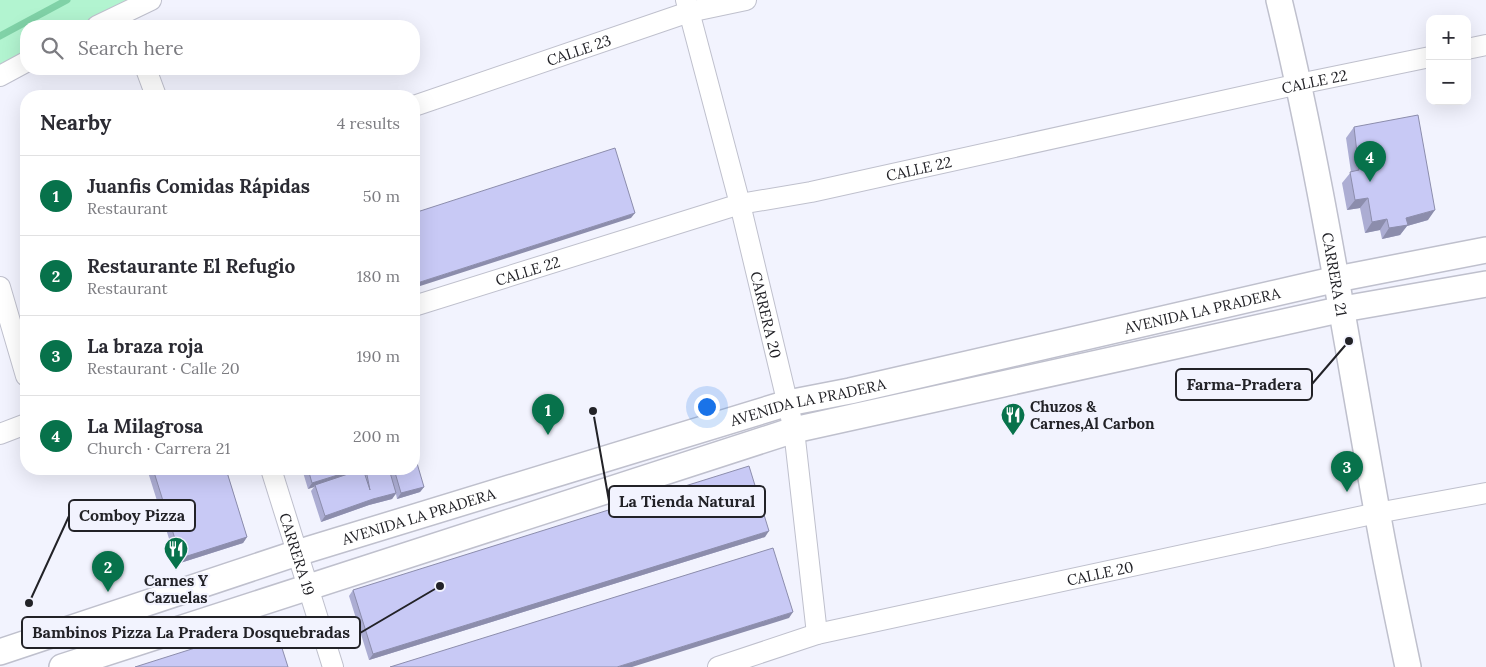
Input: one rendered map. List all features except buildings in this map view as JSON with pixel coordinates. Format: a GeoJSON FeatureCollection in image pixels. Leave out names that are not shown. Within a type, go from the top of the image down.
{"type":"FeatureCollection","features":[{"type":"Feature","properties":{"kind":"street"},"geometry":{"type":"LineString","coordinates":[[109,20],[151,0]]}},
{"type":"Feature","properties":{"kind":"street","name":"CALLE 23"},"geometry":{"type":"LineString","coordinates":[[420,104],[688,6],[746,0]]}},
{"type":"Feature","properties":{"kind":"street","name":"CARRERA 21"},"geometry":{"type":"LineString","coordinates":[[1279,0],[1299,84],[1343,310],[1377,512],[1408,667]]}},
{"type":"Feature","properties":{"kind":"street","name":"CARRERA 20"},"geometry":{"type":"LineString","coordinates":[[688,6],[740,204],[794,430],[817,634]]}},
{"type":"Feature","properties":{"kind":"street"},"geometry":{"type":"LineString","coordinates":[[1471,48],[1486,45]]}},
{"type":"Feature","properties":{"kind":"street","name":"CALLE 22"},"geometry":{"type":"LineString","coordinates":[[420,304],[740,204],[820,190],[1426,58]]}},
{"type":"Feature","properties":{"kind":"street"},"geometry":{"type":"LineString","coordinates":[[0,76],[20,65]]}},
{"type":"Feature","properties":{"kind":"street"},"geometry":{"type":"LineString","coordinates":[[148,75],[154,90]]}},
{"type":"Feature","properties":{"kind":"street","name":"AVENIDA LA PRADERA"},"geometry":{"type":"LineString","coordinates":[[0,652],[297,553],[788,403],[850,391],[1337,279],[1486,250]]}},
{"type":"Feature","properties":{"kind":"street","name":"AVENIDA LA PRADERA"},"geometry":{"type":"LineString","coordinates":[[62,667],[794,430],[1343,310],[1486,284]]}},
{"type":"Feature","properties":{"kind":"street"},"geometry":{"type":"LineString","coordinates":[[0,287],[20,355]]}},
{"type":"Feature","properties":{"kind":"street"},"geometry":{"type":"LineString","coordinates":[[0,434],[20,426]]}},
{"type":"Feature","properties":{"kind":"street","name":"CARRERA 19"},"geometry":{"type":"LineString","coordinates":[[274,475],[333,667]]}},
{"type":"Feature","properties":{"kind":"street","name":"CALLE 20"},"geometry":{"type":"LineString","coordinates":[[718,667],[817,634],[1377,512],[1486,493]]}},
{"type":"Feature","properties":{"kind":"green space"},"geometry":{"type":"Polygon","coordinates":[[[0,0],[151,0],[109,20],[20,20],[20,65],[0,76],[0,0]]]}},
{"type":"Feature","properties":{"kind":"waterway"},"geometry":{"type":"LineString","coordinates":[[30,20],[67,0]]}},
{"type":"Feature","properties":{"kind":"waterway"},"geometry":{"type":"LineString","coordinates":[[0,36],[20,25]]}},
{"type":"Feature","properties":{"kind":"place","name":"La Milagrosa"},"geometry":{"type":"Point","coordinates":[1370,182]}},
{"type":"Feature","properties":{"kind":"place","name":"Farma-Pradera"},"geometry":{"type":"Point","coordinates":[1349,341]}},
{"type":"Feature","properties":{"kind":"place","name":"La Tienda Natural"},"geometry":{"type":"Point","coordinates":[593,411]}},
{"type":"Feature","properties":{"kind":"place","name":"Juanfis Comidas Rápidas"},"geometry":{"type":"Point","coordinates":[548,435]}},
{"type":"Feature","properties":{"kind":"place","name":"Chuzos & Carnes,Al Carbon"},"geometry":{"type":"Point","coordinates":[1013,436]}},
{"type":"Feature","properties":{"kind":"place","name":"La braza roja"},"geometry":{"type":"Point","coordinates":[1347,492]}},
{"type":"Feature","properties":{"kind":"place","name":"Carnes Y Cazuelas"},"geometry":{"type":"Point","coordinates":[176,570]}},
{"type":"Feature","properties":{"kind":"place","name":"Bambinos Pizza La Pradera Dosquebradas"},"geometry":{"type":"Point","coordinates":[440,586]}},
{"type":"Feature","properties":{"kind":"place","name":"Restaurante El Refugio"},"geometry":{"type":"Point","coordinates":[108,592]}},
{"type":"Feature","properties":{"kind":"place","name":"Comboy Pizza"},"geometry":{"type":"Point","coordinates":[29,603]}}]}
